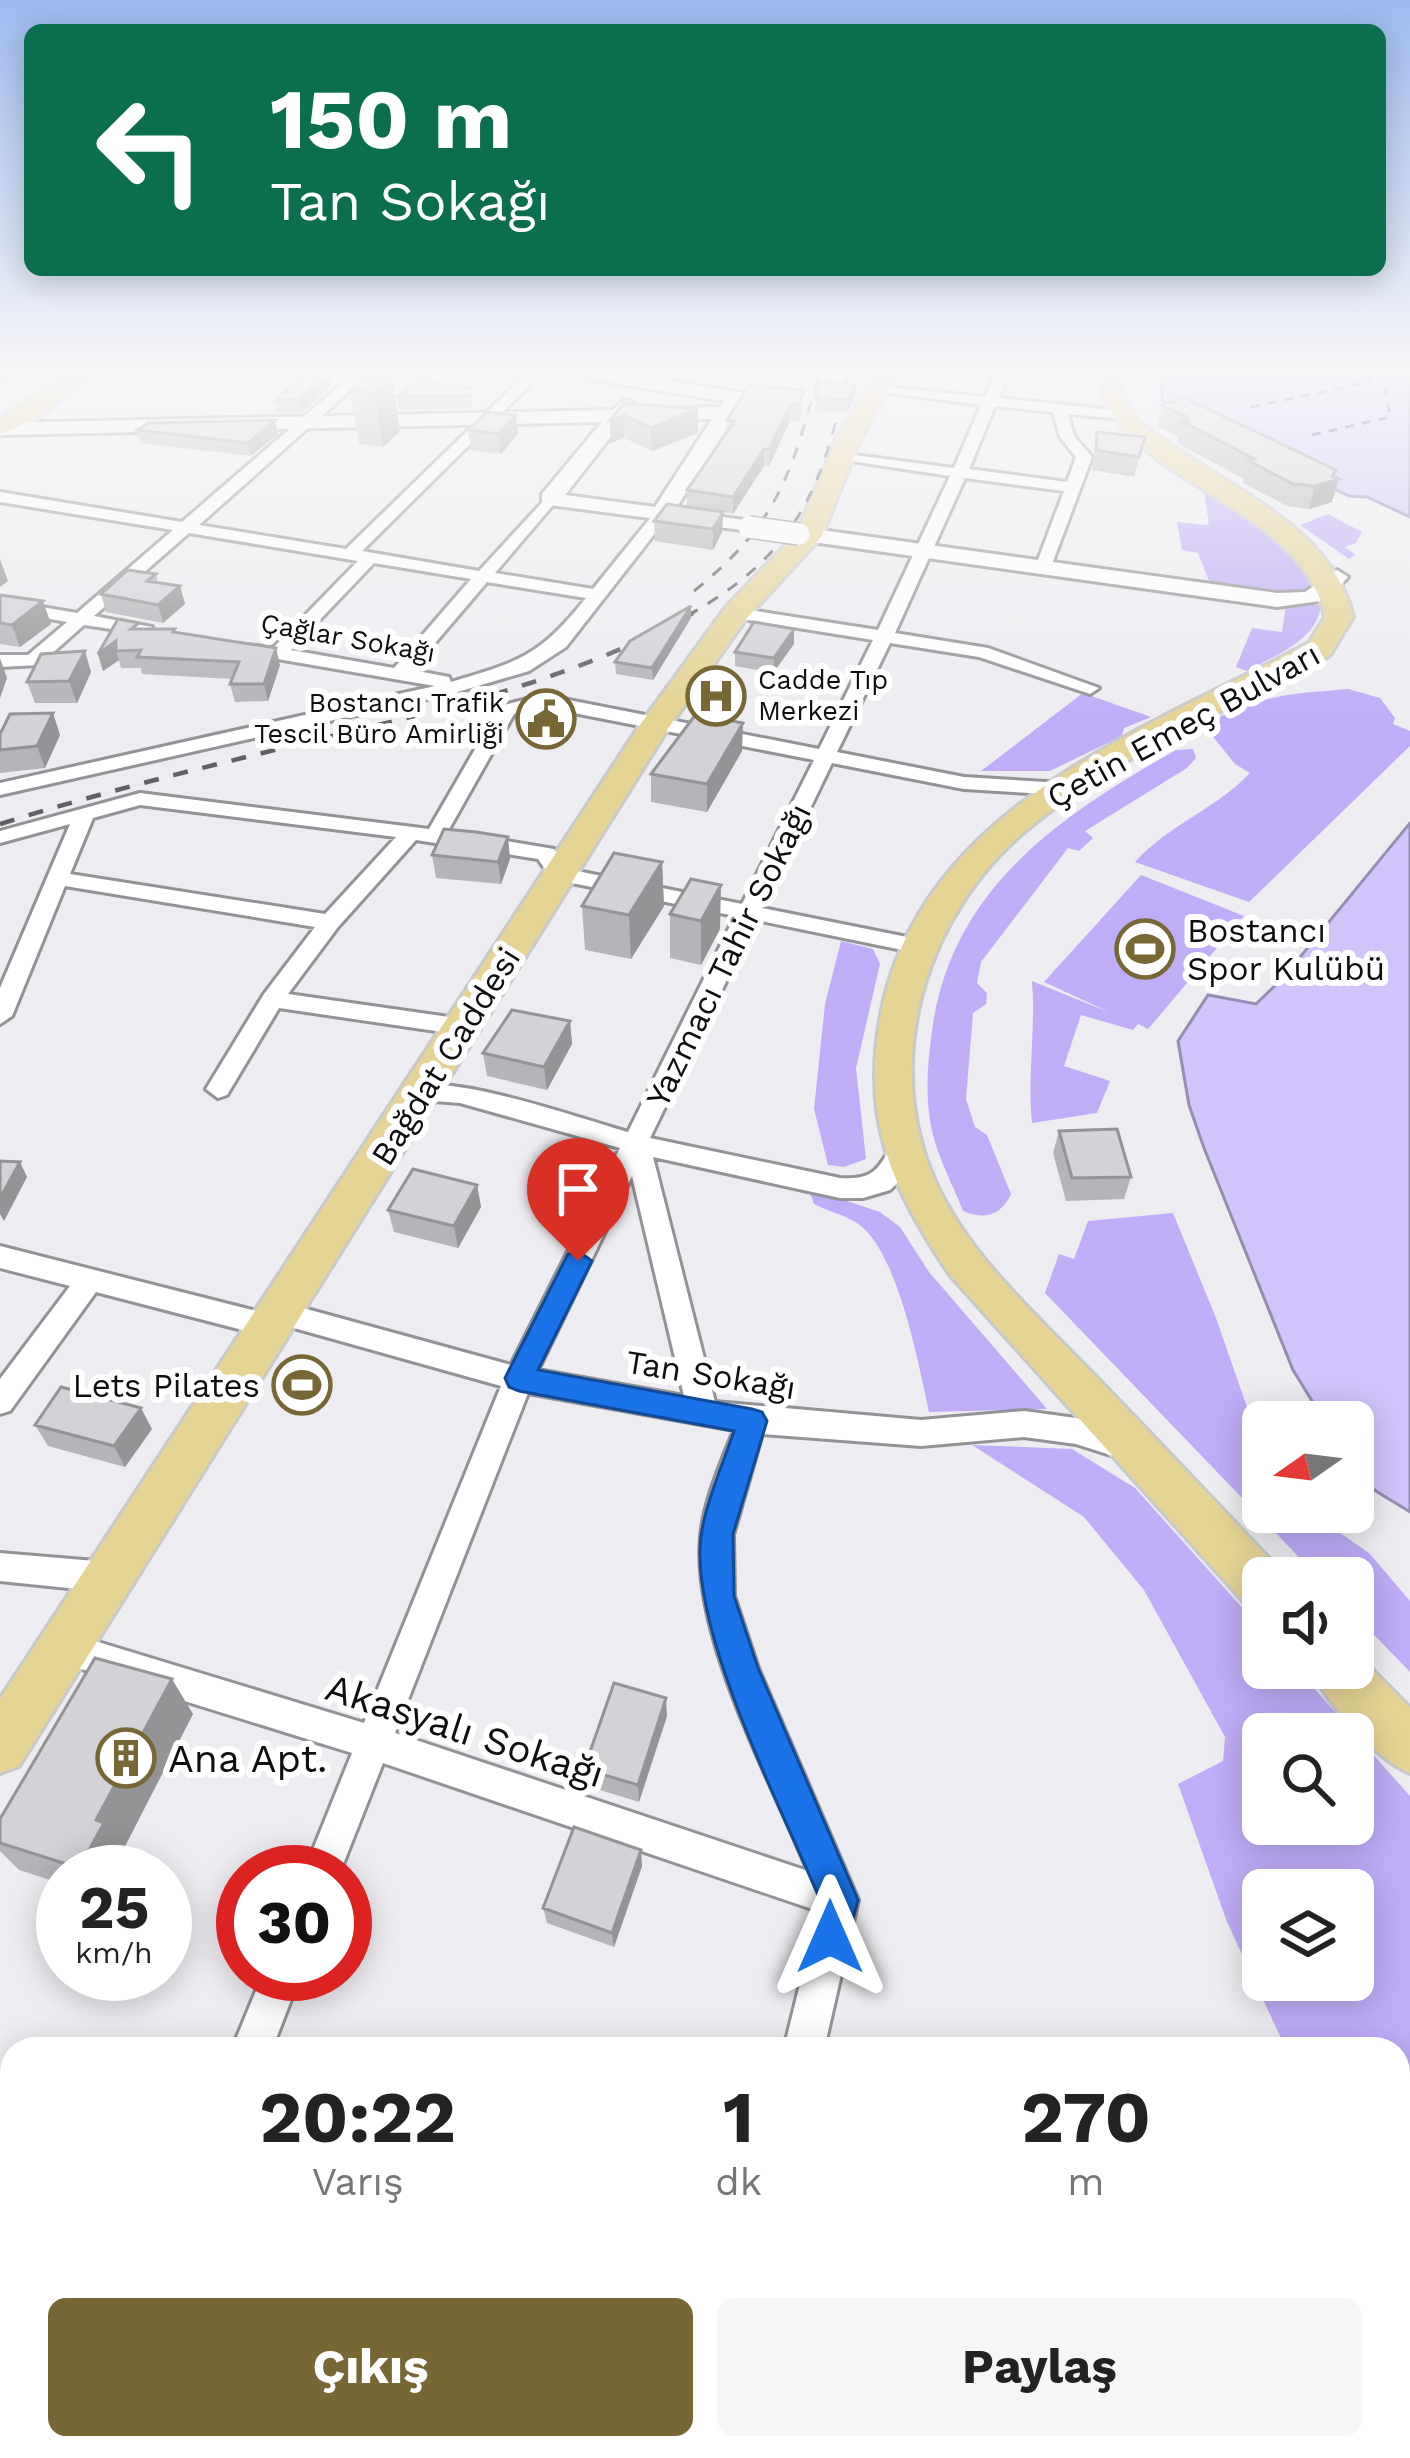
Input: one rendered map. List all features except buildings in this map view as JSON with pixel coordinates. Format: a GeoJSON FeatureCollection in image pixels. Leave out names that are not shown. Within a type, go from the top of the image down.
{"type":"FeatureCollection","features":[{"type":"Feature","properties":{"kind":"main road"},"geometry":{"type":"LineString","coordinates":[[550,499],[562,484]]}},
{"type":"Feature","properties":{"kind":"main road"},"geometry":{"type":"LineString","coordinates":[[662,514],[681,484]]}},
{"type":"Feature","properties":{"kind":"main road","name":"Bağdat Caddesi"},"geometry":{"type":"LineString","coordinates":[[0,1747],[656,725],[736,613],[804,535],[827,484]]}},
{"type":"Feature","properties":{"kind":"main road"},"geometry":{"type":"LineString","coordinates":[[550,499],[1276,600],[1316,597],[1329,591],[1337,577],[1299,537],[1216,484]]}},
{"type":"Feature","properties":{"kind":"main road","name":"Çetin Emeç Bulvarı"},"geometry":{"type":"LineString","coordinates":[[1242,1564],[956,1255],[923,1203],[902,1149],[890,1102],[890,1056],[917,946],[965,870],[1012,826],[1063,789],[1332,640],[1343,619],[1337,577]]}},
{"type":"Feature","properties":{"kind":"main road"},"geometry":{"type":"LineString","coordinates":[[1356,1689],[1410,1747]]}},
{"type":"Feature","properties":{"kind":"street"},"geometry":{"type":"LineString","coordinates":[[0,661],[33,661],[238,484]]}},
{"type":"Feature","properties":{"kind":"street"},"geometry":{"type":"LineString","coordinates":[[352,552],[420,484]]}},
{"type":"Feature","properties":{"kind":"street","name":"Yazmacı Tahir Sokağı"},"geometry":{"type":"LineString","coordinates":[[333,1845],[519,1378],[881,636],[926,553],[955,484]]}},
{"type":"Feature","properties":{"kind":"street"},"geometry":{"type":"LineString","coordinates":[[1045,484],[1072,487]]}},
{"type":"Feature","properties":{"kind":"street"},"geometry":{"type":"LineString","coordinates":[[1043,568],[1073,484]]}},
{"type":"Feature","properties":{"kind":"street"},"geometry":{"type":"LineString","coordinates":[[0,497],[597,595]]}},
{"type":"Feature","properties":{"kind":"street"},"geometry":{"type":"LineString","coordinates":[[398,675],[550,499]]}},
{"type":"Feature","properties":{"kind":"street"},"geometry":{"type":"LineString","coordinates":[[0,788],[464,685],[536,661],[560,643],[662,514]]}},
{"type":"Feature","properties":{"kind":"street"},"geometry":{"type":"LineString","coordinates":[[277,654],[373,555]]}},
{"type":"Feature","properties":{"kind":"street"},"geometry":{"type":"LineString","coordinates":[[0,605],[168,634]]}},
{"type":"Feature","properties":{"kind":"street"},"geometry":{"type":"LineString","coordinates":[[736,613],[982,652],[1090,688]]}},
{"type":"Feature","properties":{"kind":"street","name":"Çağlar Sokağı"},"geometry":{"type":"LineString","coordinates":[[212,642],[464,685]]}},
{"type":"Feature","properties":{"kind":"street"},"geometry":{"type":"LineString","coordinates":[[218,1089],[272,999],[330,922],[423,834],[507,710],[543,701],[964,783],[1063,789]]}},
{"type":"Feature","properties":{"kind":"street"},"geometry":{"type":"LineString","coordinates":[[0,837],[140,799],[546,854],[560,874],[917,946]]}},
{"type":"Feature","properties":{"kind":"street"},"geometry":{"type":"LineString","coordinates":[[0,1016],[61,880],[85,813]]}},
{"type":"Feature","properties":{"kind":"street"},"geometry":{"type":"LineString","coordinates":[[61,880],[330,922]]}},
{"type":"Feature","properties":{"kind":"street"},"geometry":{"type":"LineString","coordinates":[[272,999],[463,1027]]}},
{"type":"Feature","properties":{"kind":"street"},"geometry":{"type":"LineString","coordinates":[[422,1091],[460,1094],[637,1144],[863,1190],[896,1172],[902,1149]]}},
{"type":"Feature","properties":{"kind":"street"},"geometry":{"type":"LineString","coordinates":[[637,1144],[702,1411]]}},
{"type":"Feature","properties":{"kind":"street","name":"Tan Sokağı"},"geometry":{"type":"LineString","coordinates":[[0,1257],[519,1378],[752,1421],[922,1433],[1024,1424],[1076,1431],[1136,1450]]}},
{"type":"Feature","properties":{"kind":"street"},"geometry":{"type":"LineString","coordinates":[[0,1402],[89,1281]]}},
{"type":"Feature","properties":{"kind":"street"},"geometry":{"type":"LineString","coordinates":[[752,1421],[717,1534],[718,1596],[741,1668],[839,1900],[807,2037]]}},
{"type":"Feature","properties":{"kind":"street"},"geometry":{"type":"LineString","coordinates":[[0,1567],[107,1577]]}},
{"type":"Feature","properties":{"kind":"street","name":"Akasyalı Sokağı"},"geometry":{"type":"LineString","coordinates":[[62,1647],[374,1743],[839,1900]]}},
{"type":"Feature","properties":{"kind":"street"},"geometry":{"type":"LineString","coordinates":[[257,2037],[271,2001]]}},
{"type":"Feature","properties":{"kind":"shaded area"},"geometry":{"type":"Polygon","coordinates":[[[1324,484],[1410,484],[1410,517],[1367,497],[1349,496],[1324,484]]]}},
{"type":"Feature","properties":{"kind":"shaded area"},"geometry":{"type":"Polygon","coordinates":[[[1204,491],[1264,528],[1321,578],[1309,597],[1212,588],[1198,553],[1182,550],[1177,522],[1209,525],[1204,491]]]}},
{"type":"Feature","properties":{"kind":"shaded area"},"geometry":{"type":"Polygon","coordinates":[[[1328,514],[1362,532],[1356,543],[1345,547],[1356,555],[1349,559],[1300,525],[1328,514]]]}},
{"type":"Feature","properties":{"kind":"shaded area"},"geometry":{"type":"Polygon","coordinates":[[[1286,605],[1321,605],[1312,628],[1293,646],[1247,671],[1236,667],[1252,628],[1282,632],[1286,605]]]}},
{"type":"Feature","properties":{"kind":"shaded area"},"geometry":{"type":"Polygon","coordinates":[[[1348,689],[1380,698],[1395,718],[1393,724],[1410,731],[1410,746],[1249,902],[1135,862],[1250,773],[1235,764],[1210,733],[1211,721],[1278,697],[1348,689]]]}},
{"type":"Feature","properties":{"kind":"shaded area"},"geometry":{"type":"Polygon","coordinates":[[[1083,693],[1151,717],[1050,771],[981,771],[1083,693]]]}},
{"type":"Feature","properties":{"kind":"shaded area"},"geometry":{"type":"Polygon","coordinates":[[[1193,749],[1196,758],[1187,768],[1085,831],[1093,838],[1079,851],[1068,848],[981,962],[977,983],[987,993],[986,1004],[973,1013],[966,1099],[975,1127],[987,1135],[1011,1194],[991,1214],[963,1211],[935,1142],[928,1086],[932,1031],[943,981],[962,936],[987,897],[1053,830],[1176,750],[1193,749]]]}},
{"type":"Feature","properties":{"kind":"shaded area"},"geometry":{"type":"Polygon","coordinates":[[[1410,823],[1410,1512],[1374,1490],[1374,1401],[1312,1401],[1293,1370],[1189,1105],[1178,1041],[1208,995],[1256,1004],[1283,978],[1410,823]]]}},
{"type":"Feature","properties":{"kind":"shaded area","name":"Bostancı Spor Kulübü"},"geometry":{"type":"Polygon","coordinates":[[[1141,875],[1244,916],[1148,1029],[1138,1024],[1133,1030],[1081,1015],[1064,1066],[1110,1081],[1097,1113],[1032,1123],[1032,981],[1111,1013],[1044,982],[1141,875]]]}},
{"type":"Feature","properties":{"kind":"shaded area"},"geometry":{"type":"Polygon","coordinates":[[[841,941],[873,949],[880,964],[856,1068],[866,1159],[844,1167],[828,1165],[814,1109],[825,1004],[841,941]]]}},
{"type":"Feature","properties":{"kind":"shaded area"},"geometry":{"type":"Polygon","coordinates":[[[808,1188],[880,1212],[900,1227],[929,1272],[1047,1409],[929,1412],[905,1310],[884,1257],[857,1223],[814,1204],[808,1188]]]}},
{"type":"Feature","properties":{"kind":"shaded area"},"geometry":{"type":"Polygon","coordinates":[[[1173,1213],[1245,1401],[1242,1498],[1045,1293],[1059,1254],[1074,1259],[1088,1221],[1173,1213]]]}},
{"type":"Feature","properties":{"kind":"shaded area"},"geometry":{"type":"Polygon","coordinates":[[[972,1445],[1072,1449],[1135,1488],[1242,1608],[1242,1689],[1315,1689],[1336,1713],[1242,1713],[1242,1845],[1374,1845],[1374,1756],[1410,1796],[1410,2037],[1280,2037],[1264,2001],[1374,2001],[1374,1869],[1242,1869],[1242,1954],[1178,1784],[1223,1761],[1225,1737],[1144,1590],[1084,1517],[972,1445]]]}},
{"type":"Feature","properties":{"kind":"shaded area"},"geometry":{"type":"Polygon","coordinates":[[[1276,1533],[1340,1533],[1372,1557],[1299,1557],[1276,1533]]]}},
{"type":"Feature","properties":{"kind":"shaded area"},"geometry":{"type":"Polygon","coordinates":[[[1374,1559],[1410,1601],[1410,1672],[1374,1635],[1374,1559]]]}},
{"type":"Feature","properties":{"kind":"railway"},"geometry":{"type":"LineString","coordinates":[[694,591],[746,542],[783,484]]}},
{"type":"Feature","properties":{"kind":"railway"},"geometry":{"type":"LineString","coordinates":[[687,616],[756,567],[781,541],[815,484]]}},
{"type":"Feature","properties":{"kind":"railway"},"geometry":{"type":"LineString","coordinates":[[0,824],[511,689],[604,656],[693,613]]}},
{"type":"Feature","properties":{"kind":"place","name":"Cadde Tıp Merkezi"},"geometry":{"type":"Point","coordinates":[716,696]}},
{"type":"Feature","properties":{"kind":"place","name":"Bostancı Trafik Tescil Büro Amirliği"},"geometry":{"type":"Point","coordinates":[546,719]}},
{"type":"Feature","properties":{"kind":"place","name":"Bostancı Spor Kulübü"},"geometry":{"type":"Point","coordinates":[1145,949]}},
{"type":"Feature","properties":{"kind":"place","name":"Lets Pilates"},"geometry":{"type":"Point","coordinates":[302,1385]}},
{"type":"Feature","properties":{"kind":"place","name":"Ana Apt."},"geometry":{"type":"Point","coordinates":[126,1758]}},
{"type":"Feature","properties":{"kind":"route"},"geometry":{"type":"LineString","coordinates":[[578,1261],[519,1378],[752,1421],[717,1534],[718,1596],[741,1668],[839,1900],[830,1937]]}}]}
